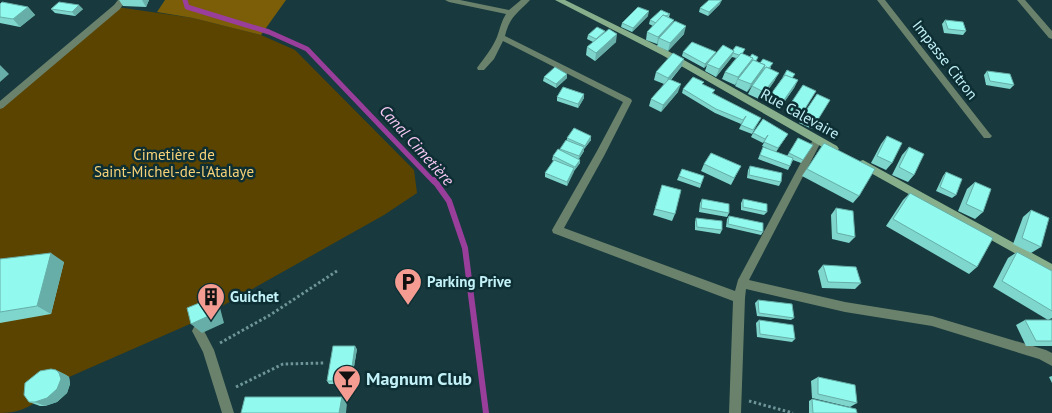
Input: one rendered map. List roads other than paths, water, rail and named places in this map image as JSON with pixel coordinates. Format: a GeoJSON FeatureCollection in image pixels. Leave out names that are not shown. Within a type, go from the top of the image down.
{"type":"FeatureCollection","features":[{"type":"Feature","properties":{"kind":"main road","name":"Rue Calevaire"},"geometry":{"type":"LineString","coordinates":[[559,0],[665,53],[842,153]]}},
{"type":"Feature","properties":{"kind":"main road"},"geometry":{"type":"LineString","coordinates":[[858,162],[1052,270]]}},
{"type":"Feature","properties":{"kind":"street"},"geometry":{"type":"LineString","coordinates":[[0,106],[117,7],[122,0]]}},
{"type":"Feature","properties":{"kind":"street"},"geometry":{"type":"LineString","coordinates":[[449,0],[511,13]]}},
{"type":"Feature","properties":{"kind":"street"},"geometry":{"type":"LineString","coordinates":[[481,68],[490,57],[501,37],[504,24],[511,13],[526,0]]}},
{"type":"Feature","properties":{"kind":"street","name":"Impasse Citron"},"geometry":{"type":"LineString","coordinates":[[881,0],[987,136]]}},
{"type":"Feature","properties":{"kind":"street"},"geometry":{"type":"LineString","coordinates":[[1021,0],[1052,36]]}},
{"type":"Feature","properties":{"kind":"street"},"geometry":{"type":"LineString","coordinates":[[501,37],[628,101],[557,230],[740,298]]}},
{"type":"Feature","properties":{"kind":"street"},"geometry":{"type":"LineString","coordinates":[[736,413],[742,283],[817,140]]}},
{"type":"Feature","properties":{"kind":"street"},"geometry":{"type":"LineString","coordinates":[[742,283],[845,307],[932,321],[1042,354],[1052,360]]}},
{"type":"Feature","properties":{"kind":"street"},"geometry":{"type":"LineString","coordinates":[[198,330],[208,350],[228,413]]}},
{"type":"Feature","properties":{"kind":"waterway","name":"Canal Cimetière"},"geometry":{"type":"LineString","coordinates":[[185,0],[187,7],[269,32],[307,49],[434,182]]}},
{"type":"Feature","properties":{"kind":"waterway","name":"Canal Cimetière"},"geometry":{"type":"LineString","coordinates":[[434,180],[449,201],[465,248],[486,413]]}},
{"type":"Feature","properties":{"kind":"place","name":"Parking Prive"},"geometry":{"type":"Point","coordinates":[408,306]}},
{"type":"Feature","properties":{"kind":"place","name":"Guichet"},"geometry":{"type":"Point","coordinates":[211,321]}},
{"type":"Feature","properties":{"kind":"place","name":"Magnum Club"},"geometry":{"type":"Point","coordinates":[347,403]}},
{"type":"Feature","properties":{"kind":"park label","name":"Cimetière de Saint-Michel-de-l'Atalaye"},"geometry":{"type":"Point","coordinates":[174,164]}}]}
